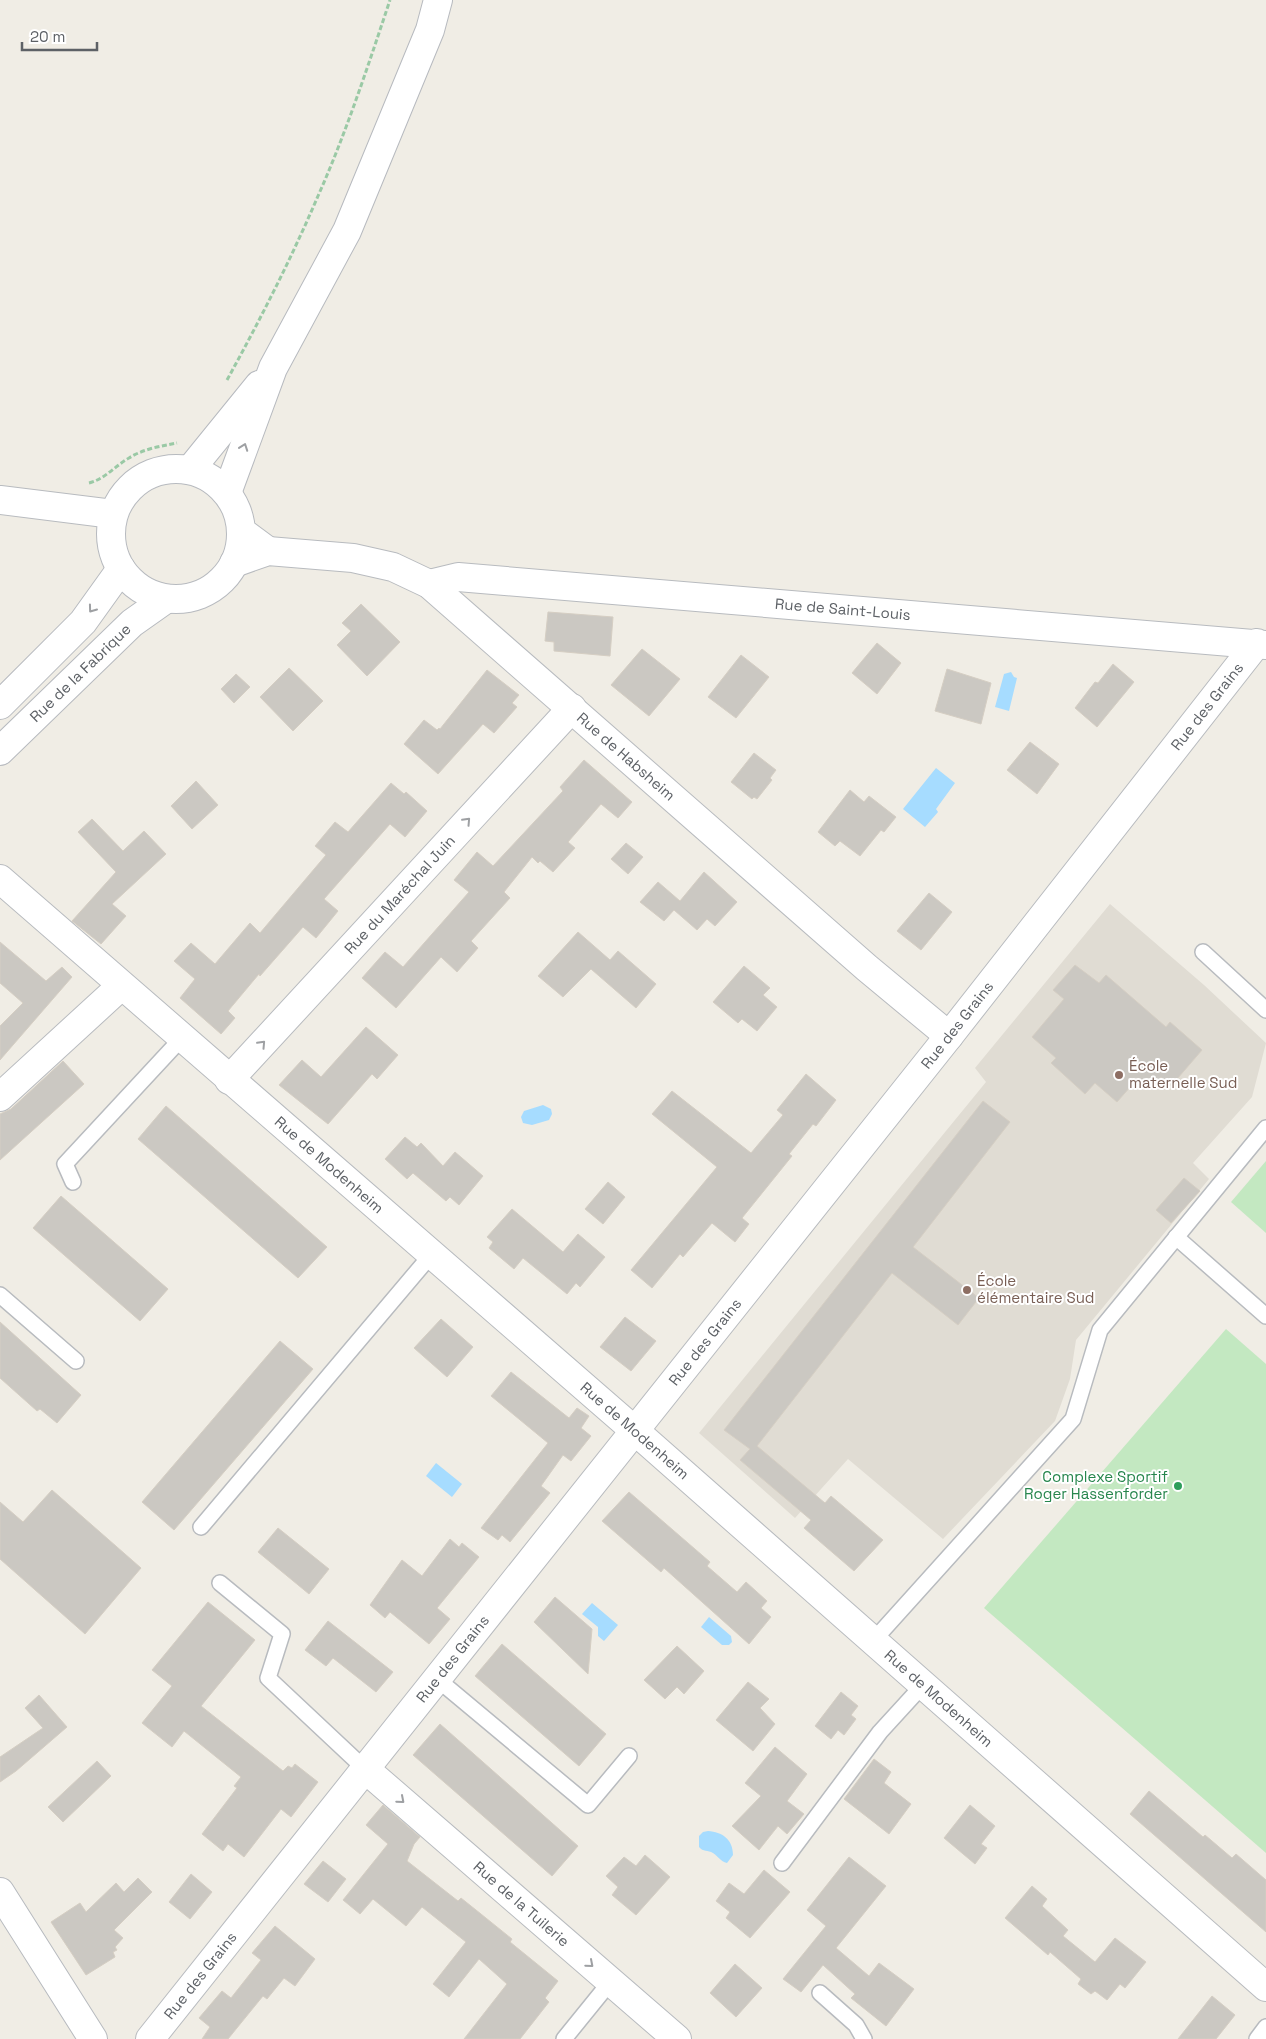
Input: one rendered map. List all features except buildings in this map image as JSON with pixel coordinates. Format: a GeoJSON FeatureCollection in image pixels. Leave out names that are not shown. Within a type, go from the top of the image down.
{"type":"FeatureCollection","features":[{"type":"Feature","properties":{"kind":"street"},"geometry":{"type":"LineString","coordinates":[[227,493],[273,368],[347,231],[430,30],[438,0]]}},
{"type":"Feature","properties":{"kind":"street"},"geometry":{"type":"LineString","coordinates":[[190,470],[273,368]]}},
{"type":"Feature","properties":{"kind":"street"},"geometry":{"type":"LineString","coordinates":[[170,468],[190,470],[210,478],[227,493],[239,517],[241,531],[240,548],[234,563],[225,577],[213,588],[198,595],[182,599],[166,599],[140,589],[129,580],[113,552],[110,533],[113,514],[122,497],[135,483],[152,473],[170,468]]}},
{"type":"Feature","properties":{"kind":"street"},"geometry":{"type":"LineString","coordinates":[[0,500],[113,514]]}},
{"type":"Feature","properties":{"kind":"street"},"geometry":{"type":"LineString","coordinates":[[241,531],[268,551]]}},
{"type":"Feature","properties":{"kind":"street","name":"Rue de Habsheim"},"geometry":{"type":"LineString","coordinates":[[234,563],[268,551],[353,558],[393,566],[429,584],[867,968],[949,1036]]}},
{"type":"Feature","properties":{"kind":"street"},"geometry":{"type":"LineString","coordinates":[[0,705],[83,622],[121,569]]}},
{"type":"Feature","properties":{"kind":"street","name":"Rue de Saint-Louis"},"geometry":{"type":"LineString","coordinates":[[429,584],[458,577],[1261,644]]}},
{"type":"Feature","properties":{"kind":"street","name":"Rue de la Fabrique"},"geometry":{"type":"LineString","coordinates":[[0,751],[132,623],[166,599]]}},
{"type":"Feature","properties":{"kind":"street","name":"Rue des Grains"},"geometry":{"type":"LineString","coordinates":[[150,2039],[1261,644]]}},
{"type":"Feature","properties":{"kind":"street","name":"Rue du Maréchal Juin"},"geometry":{"type":"LineString","coordinates":[[229,1080],[572,708]]}},
{"type":"Feature","properties":{"kind":"street","name":"Rue de Modenheim"},"geometry":{"type":"LineString","coordinates":[[0,879],[634,1430],[1266,1987]]}},
{"type":"Feature","properties":{"kind":"street"},"geometry":{"type":"LineString","coordinates":[[0,1097],[121,986]]}},
{"type":"Feature","properties":{"kind":"street","name":"Rue de la Tuilerie"},"geometry":{"type":"LineString","coordinates":[[364,1768],[677,2039]]}},
{"type":"Feature","properties":{"kind":"street"},"geometry":{"type":"LineString","coordinates":[[0,1892],[93,2039]]}},
{"type":"Feature","properties":{"kind":"lane"},"geometry":{"type":"LineString","coordinates":[[1203,952],[1266,1010]]}},
{"type":"Feature","properties":{"kind":"lane"},"geometry":{"type":"LineString","coordinates":[[73,1182],[65,1164],[182,1039]]}},
{"type":"Feature","properties":{"kind":"lane"},"geometry":{"type":"LineString","coordinates":[[873,1641],[1073,1419],[1100,1330],[1266,1128]]}},
{"type":"Feature","properties":{"kind":"lane"},"geometry":{"type":"LineString","coordinates":[[1176,1237],[1266,1316]]}},
{"type":"Feature","properties":{"kind":"lane"},"geometry":{"type":"LineString","coordinates":[[201,1527],[431,1255]]}},
{"type":"Feature","properties":{"kind":"lane"},"geometry":{"type":"LineString","coordinates":[[0,1295],[76,1360]]}},
{"type":"Feature","properties":{"kind":"lane"},"geometry":{"type":"LineString","coordinates":[[220,1583],[282,1634],[268,1678],[364,1768]]}},
{"type":"Feature","properties":{"kind":"lane"},"geometry":{"type":"LineString","coordinates":[[436,1678],[588,1805],[629,1756]]}},
{"type":"Feature","properties":{"kind":"lane"},"geometry":{"type":"LineString","coordinates":[[782,1862],[880,1732],[923,1685]]}},
{"type":"Feature","properties":{"kind":"lane"},"geometry":{"type":"LineString","coordinates":[[564,2039],[611,1981]]}},
{"type":"Feature","properties":{"kind":"lane"},"geometry":{"type":"LineString","coordinates":[[820,1993],[856,2024],[864,2039]]}},
{"type":"Feature","properties":{"kind":"lane"},"geometry":{"type":"LineString","coordinates":[[1257,2039],[1266,2027]]}},
{"type":"Feature","properties":{"kind":"path"},"geometry":{"type":"LineString","coordinates":[[224,385],[290,260],[319,195],[368,66],[390,0]]}},
{"type":"Feature","properties":{"kind":"path"},"geometry":{"type":"LineString","coordinates":[[82,485],[97,481],[140,451],[179,443]]}},
{"type":"Feature","properties":{"kind":"shaded area","name":"École élémentaire Sud"},"geometry":{"type":"Polygon","coordinates":[[[1110,904],[1204,985],[1266,1043],[1252,1097],[1193,1163],[1209,1179],[1076,1340],[1070,1379],[1055,1421],[943,1539],[848,1459],[795,1518],[699,1433],[986,1082],[975,1068],[1110,904]]]}},
{"type":"Feature","properties":{"kind":"green space"},"geometry":{"type":"Polygon","coordinates":[[[1266,1161],[1266,1233],[1231,1202],[1266,1161]]]}},
{"type":"Feature","properties":{"kind":"green space","name":"Complexe Sportif Roger Hassenforder"},"geometry":{"type":"Polygon","coordinates":[[[1226,1329],[1266,1364],[1266,1853],[984,1608],[1226,1329]]]}},
{"type":"Feature","properties":{"kind":"water"},"geometry":{"type":"Polygon","coordinates":[[[1011,672],[1017,678],[1009,711],[995,707],[1004,674],[1011,672]]]}},
{"type":"Feature","properties":{"kind":"water"},"geometry":{"type":"Polygon","coordinates":[[[936,768],[955,783],[936,809],[938,812],[925,827],[903,809],[936,768]]]}},
{"type":"Feature","properties":{"kind":"water"},"geometry":{"type":"Polygon","coordinates":[[[543,1105],[551,1109],[552,1114],[549,1120],[532,1125],[523,1123],[521,1117],[524,1111],[543,1105]]]}},
{"type":"Feature","properties":{"kind":"water"},"geometry":{"type":"Polygon","coordinates":[[[436,1463],[462,1484],[452,1497],[426,1476],[436,1463]]]}},
{"type":"Feature","properties":{"kind":"water"},"geometry":{"type":"Polygon","coordinates":[[[592,1603],[618,1625],[604,1641],[598,1636],[598,1627],[582,1614],[592,1603]]]}},
{"type":"Feature","properties":{"kind":"water"},"geometry":{"type":"Polygon","coordinates":[[[709,1617],[731,1636],[732,1642],[729,1645],[722,1645],[701,1627],[709,1617]]]}},
{"type":"Feature","properties":{"kind":"water"},"geometry":{"type":"Polygon","coordinates":[[[703,1832],[718,1833],[729,1841],[733,1855],[727,1863],[713,1853],[702,1850],[699,1847],[699,1836],[703,1832]]]}},
{"type":"Feature","properties":{"kind":"place","name":"École maternelle Sud"},"geometry":{"type":"Point","coordinates":[1119,1075]}},
{"type":"Feature","properties":{"kind":"place","name":"École élémentaire Sud"},"geometry":{"type":"Point","coordinates":[967,1290]}},
{"type":"Feature","properties":{"kind":"place","name":"Complexe Sportif Roger Hassenforder"},"geometry":{"type":"Point","coordinates":[1178,1486]}}]}
